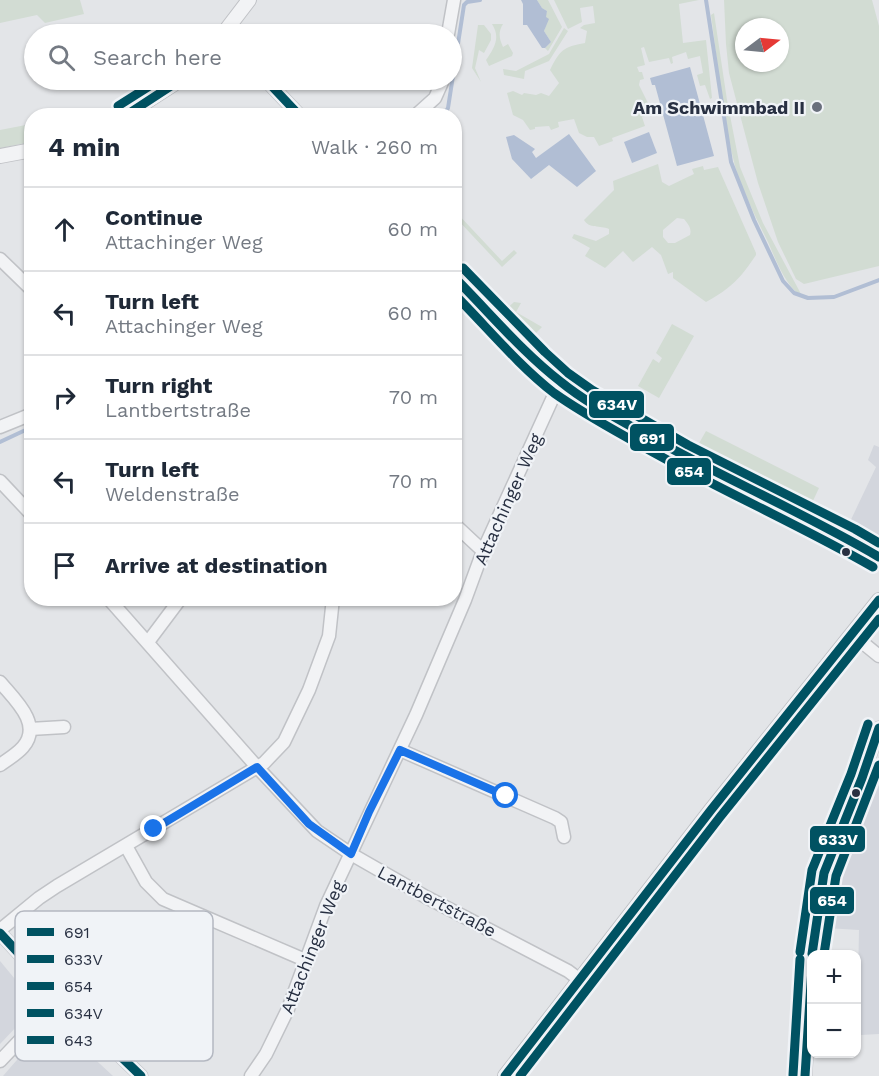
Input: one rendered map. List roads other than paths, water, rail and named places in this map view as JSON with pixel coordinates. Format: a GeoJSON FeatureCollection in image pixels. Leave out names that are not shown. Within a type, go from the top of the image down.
{"type":"FeatureCollection","features":[{"type":"Feature","properties":{"kind":"street"},"geometry":{"type":"LineString","coordinates":[[230,24],[249,0]]}},
{"type":"Feature","properties":{"kind":"street"},"geometry":{"type":"LineString","coordinates":[[450,24],[454,0]]}},
{"type":"Feature","properties":{"kind":"street"},"geometry":{"type":"LineString","coordinates":[[136,108],[164,90]]}},
{"type":"Feature","properties":{"kind":"street"},"geometry":{"type":"LineString","coordinates":[[275,90],[292,108]]}},
{"type":"Feature","properties":{"kind":"street"},"geometry":{"type":"LineString","coordinates":[[424,108],[435,98],[439,90]]}},
{"type":"Feature","properties":{"kind":"street"},"geometry":{"type":"LineString","coordinates":[[0,156],[24,152]]}},
{"type":"Feature","properties":{"kind":"street"},"geometry":{"type":"LineString","coordinates":[[0,258],[24,282]]}},
{"type":"Feature","properties":{"kind":"street"},"geometry":{"type":"LineString","coordinates":[[462,284],[560,382],[585,400],[669,449],[850,540],[879,557]]}},
{"type":"Feature","properties":{"kind":"street","name":"Attachinger Weg"},"geometry":{"type":"LineString","coordinates":[[462,604],[483,551],[560,382]]}},
{"type":"Feature","properties":{"kind":"street"},"geometry":{"type":"LineString","coordinates":[[0,427],[24,417]]}},
{"type":"Feature","properties":{"kind":"street"},"geometry":{"type":"LineString","coordinates":[[0,481],[24,506]]}},
{"type":"Feature","properties":{"kind":"street"},"geometry":{"type":"LineString","coordinates":[[462,531],[483,551]]}},
{"type":"Feature","properties":{"kind":"street"},"geometry":{"type":"LineString","coordinates":[[505,1076],[711,810],[879,600]]}},
{"type":"Feature","properties":{"kind":"street","name":"Lantbertstraße"},"geometry":{"type":"LineString","coordinates":[[115,606],[309,824],[351,854],[426,897],[568,971],[580,980]]}},
{"type":"Feature","properties":{"kind":"street"},"geometry":{"type":"LineString","coordinates":[[148,642],[175,606]]}},
{"type":"Feature","properties":{"kind":"street"},"geometry":{"type":"LineString","coordinates":[[25,911],[48,892],[272,756],[284,742],[296,720],[329,636],[332,606]]}},
{"type":"Feature","properties":{"kind":"street","name":"Attachinger Weg"},"geometry":{"type":"LineString","coordinates":[[251,1076],[266,1054],[285,1016],[326,906],[400,750],[461,606]]}},
{"type":"Feature","properties":{"kind":"street"},"geometry":{"type":"LineString","coordinates":[[852,634],[879,656]]}},
{"type":"Feature","properties":{"kind":"street"},"geometry":{"type":"LineString","coordinates":[[0,681],[25,712],[30,729],[22,749],[0,765]]}},
{"type":"Feature","properties":{"kind":"street"},"geometry":{"type":"LineString","coordinates":[[30,729],[64,727]]}},
{"type":"Feature","properties":{"kind":"street"},"geometry":{"type":"LineString","coordinates":[[813,950],[824,873],[879,728]]}},
{"type":"Feature","properties":{"kind":"street"},"geometry":{"type":"LineString","coordinates":[[400,750],[555,818],[561,822],[564,837]]}},
{"type":"Feature","properties":{"kind":"street"},"geometry":{"type":"LineString","coordinates":[[126,846],[146,882],[163,899],[191,911]]}},
{"type":"Feature","properties":{"kind":"street"},"geometry":{"type":"LineString","coordinates":[[15,920],[0,932],[15,948]]}},
{"type":"Feature","properties":{"kind":"street"},"geometry":{"type":"LineString","coordinates":[[213,920],[305,960]]}},
{"type":"Feature","properties":{"kind":"street"},"geometry":{"type":"LineString","coordinates":[[805,1076],[809,1004]]}},
{"type":"Feature","properties":{"kind":"street"},"geometry":{"type":"LineString","coordinates":[[0,1061],[15,1045]]}},
{"type":"Feature","properties":{"kind":"street"},"geometry":{"type":"LineString","coordinates":[[125,1061],[141,1076]]}},
{"type":"Feature","properties":{"kind":"water"},"geometry":{"type":"Polygon","coordinates":[[[521,0],[537,0],[547,11],[546,17],[549,19],[544,31],[551,42],[545,48],[542,48],[527,25],[523,25],[521,0]]]}},
{"type":"Feature","properties":{"kind":"water"},"geometry":{"type":"Polygon","coordinates":[[[690,67],[714,156],[677,166],[655,85],[652,85],[650,78],[690,67]]]}},
{"type":"Feature","properties":{"kind":"water"},"geometry":{"type":"Polygon","coordinates":[[[649,132],[657,153],[632,163],[624,142],[649,132]]]}},
{"type":"Feature","properties":{"kind":"water"},"geometry":{"type":"Polygon","coordinates":[[[569,134],[596,171],[577,187],[549,165],[531,179],[512,159],[506,137],[514,135],[535,149],[532,152],[536,158],[569,134]]]}},
{"type":"Feature","properties":{"kind":"waterway"},"geometry":{"type":"LineString","coordinates":[[461,24],[464,5],[467,2],[480,0]]}},
{"type":"Feature","properties":{"kind":"waterway"},"geometry":{"type":"LineString","coordinates":[[706,0],[731,162],[754,220],[783,281],[794,293],[808,298],[834,297],[879,280]]}},
{"type":"Feature","properties":{"kind":"waterway"},"geometry":{"type":"LineString","coordinates":[[448,108],[451,90]]}},
{"type":"Feature","properties":{"kind":"waterway"},"geometry":{"type":"LineString","coordinates":[[0,442],[24,431]]}},
{"type":"Feature","properties":{"kind":"place","name":"Am Schwimmbad II"},"geometry":{"type":"Point","coordinates":[817,107]}}]}
